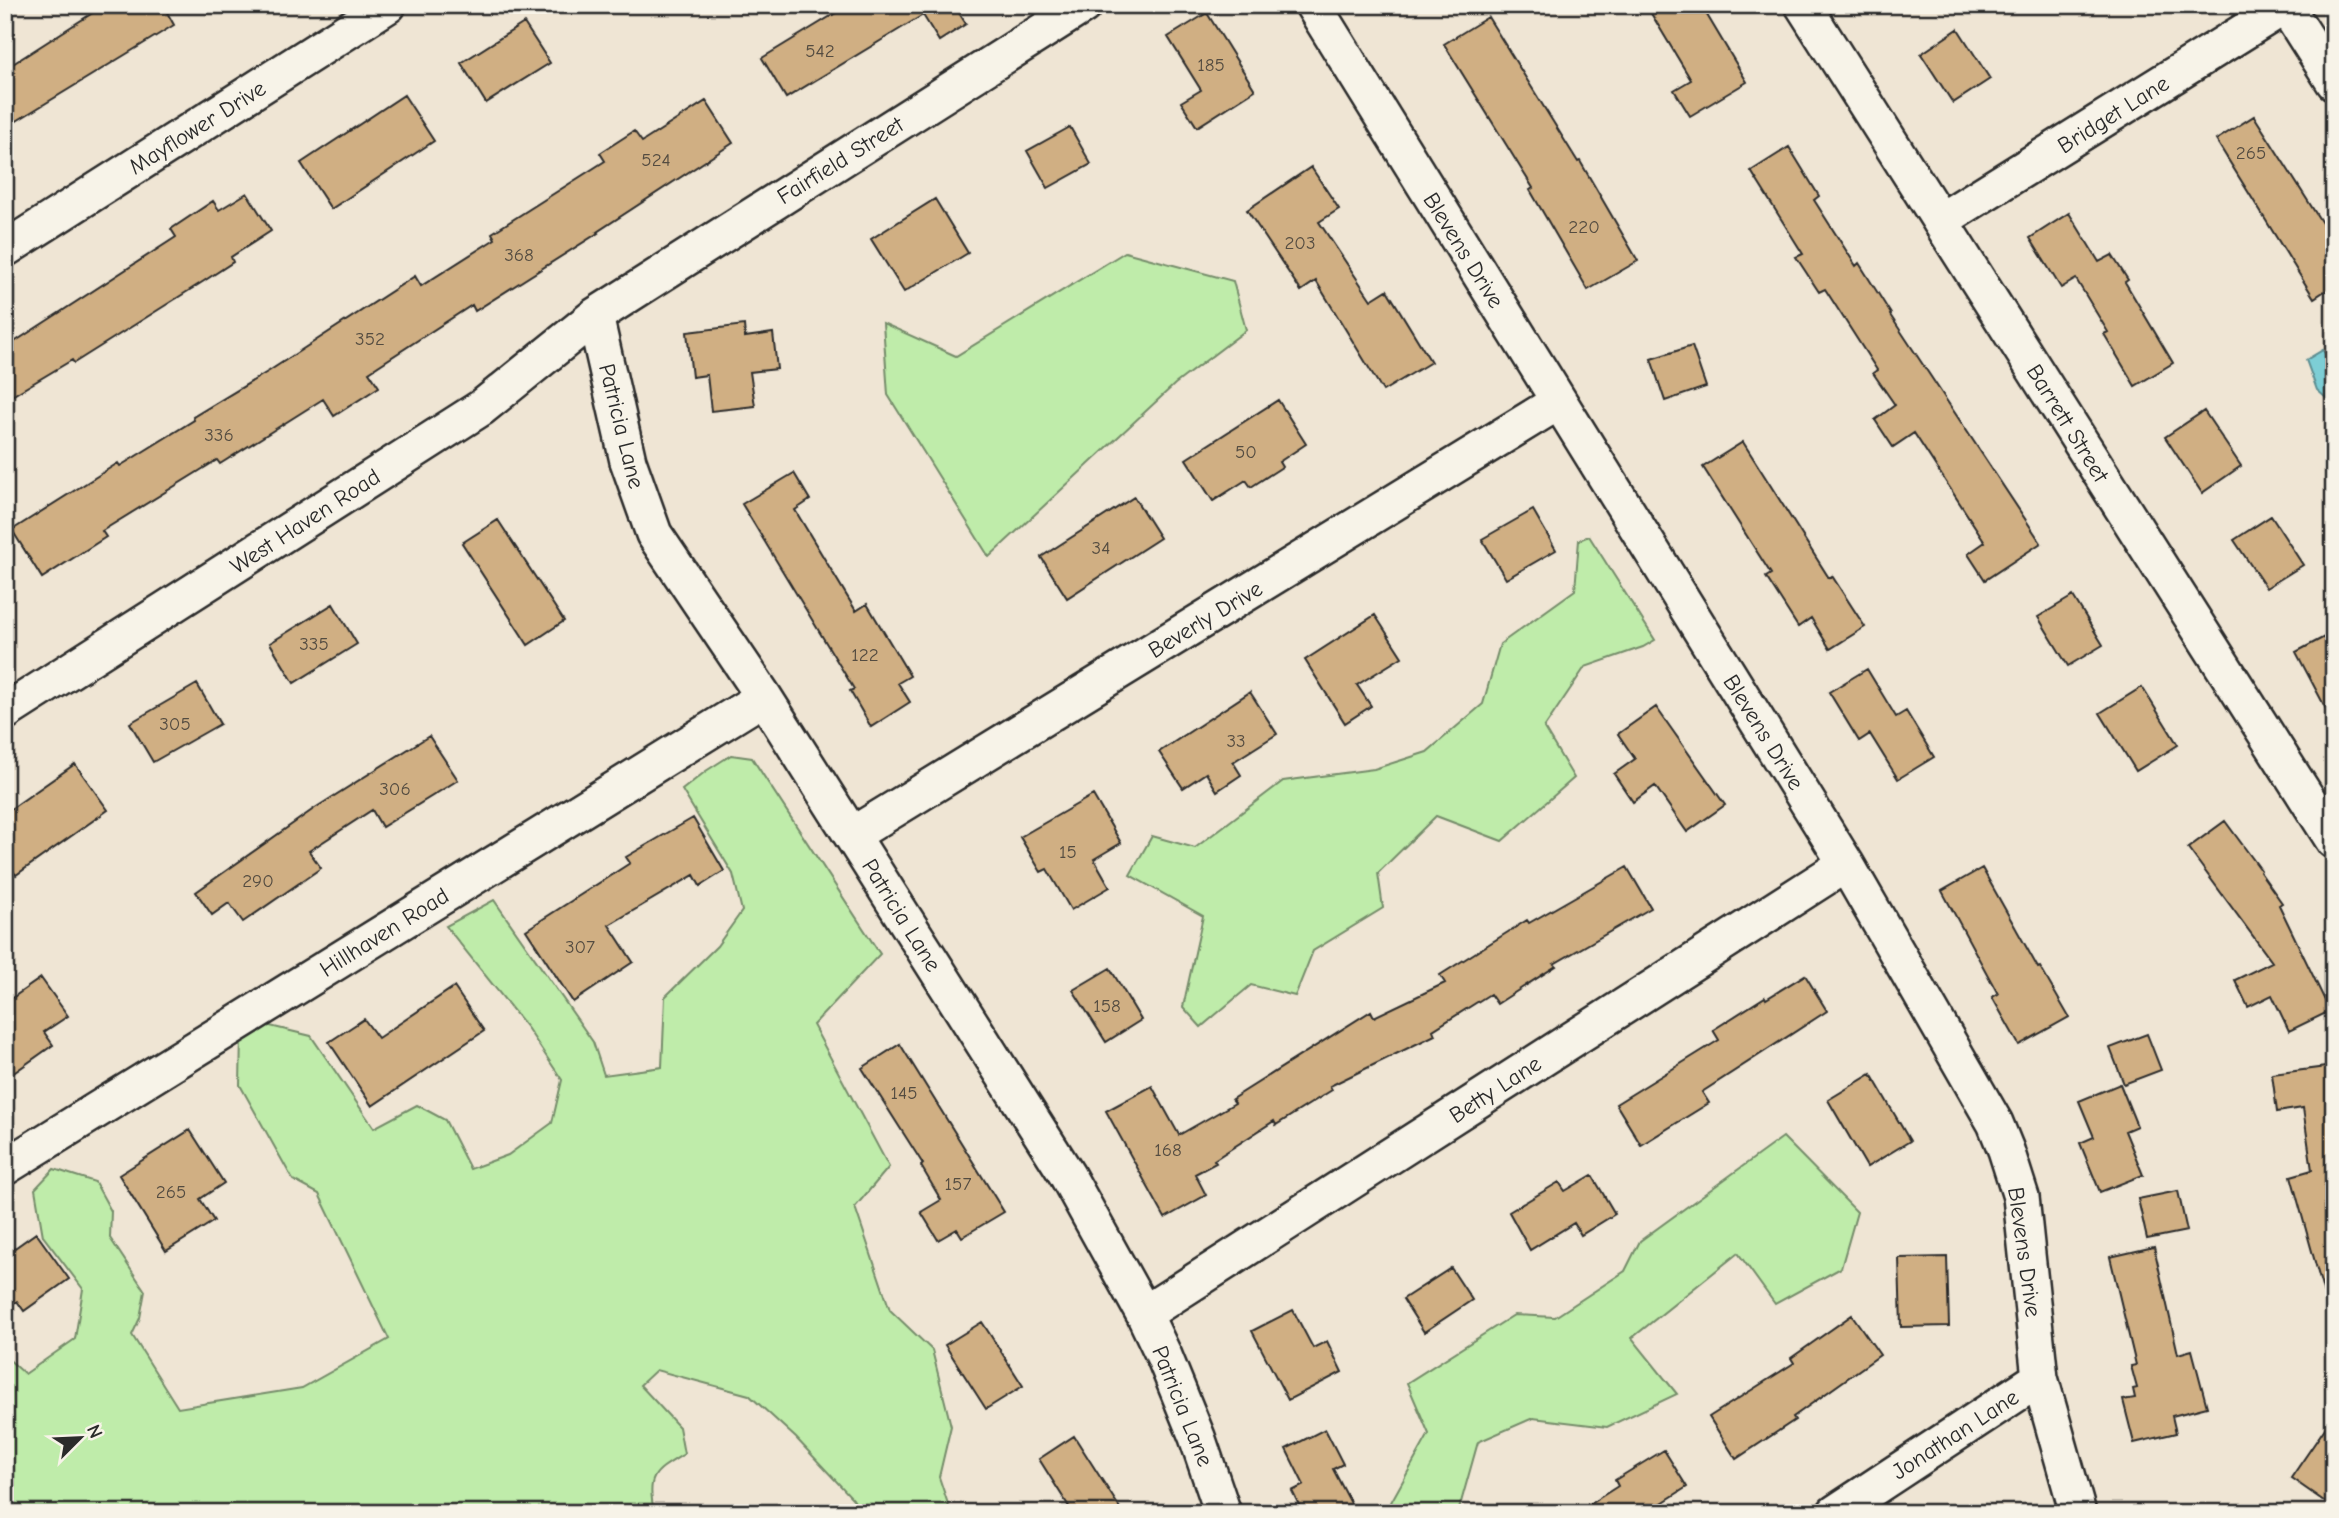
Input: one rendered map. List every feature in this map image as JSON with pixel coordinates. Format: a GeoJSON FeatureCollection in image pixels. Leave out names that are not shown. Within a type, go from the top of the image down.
{"type":"FeatureCollection","features":[{"type":"Feature","properties":{"kind":"street","name":"Mayflower Drive"},"geometry":{"type":"LineString","coordinates":[[5,249],[388,5]]}},
{"type":"Feature","properties":{"kind":"street","name":"Fairfield Street"},"geometry":{"type":"LineString","coordinates":[[595,316],[1084,5]]}},
{"type":"Feature","properties":{"kind":"street","name":"Blevens Drive"},"geometry":{"type":"LineString","coordinates":[[1313,5],[1846,863],[1995,1123],[2021,1197],[2040,1378],[2078,1513]]}},
{"type":"Feature","properties":{"kind":"street","name":"Barrett Street"},"geometry":{"type":"LineString","coordinates":[[1803,5],[2334,841]]}},
{"type":"Feature","properties":{"kind":"street","name":"Bridget Lane"},"geometry":{"type":"LineString","coordinates":[[1940,221],[2285,6]]}},
{"type":"Feature","properties":{"kind":"street"},"geometry":{"type":"LineString","coordinates":[[2285,6],[2334,82]]}},
{"type":"Feature","properties":{"kind":"street","name":"Patricia Lane"},"geometry":{"type":"LineString","coordinates":[[595,316],[628,461],[654,534],[764,696],[1067,1175],[1144,1314],[1164,1356],[1198,1437],[1223,1513]]}},
{"type":"Feature","properties":{"kind":"street","name":"West Haven Road"},"geometry":{"type":"LineString","coordinates":[[5,712],[481,408],[595,316]]}},
{"type":"Feature","properties":{"kind":"street","name":"Beverly Drive"},"geometry":{"type":"LineString","coordinates":[[852,835],[1558,402]]}},
{"type":"Feature","properties":{"kind":"street","name":"Hillhaven Road"},"geometry":{"type":"LineString","coordinates":[[5,1167],[764,696]]}},
{"type":"Feature","properties":{"kind":"street","name":"Betty Lane"},"geometry":{"type":"LineString","coordinates":[[1144,1314],[1846,863]]}},
{"type":"Feature","properties":{"kind":"street","name":"Jonathan Lane"},"geometry":{"type":"LineString","coordinates":[[1835,1513],[2040,1378]]}},
{"type":"Feature","properties":{"kind":"green space"},"geometry":{"type":"Polygon","coordinates":[[[1125,252],[1233,281],[1246,330],[1175,384],[989,557],[888,395],[883,323],[956,356],[1125,252]]]}},
{"type":"Feature","properties":{"kind":"green space"},"geometry":{"type":"Polygon","coordinates":[[[1589,536],[1655,640],[1643,647],[1585,667],[1544,728],[1574,778],[1502,841],[1436,816],[1378,873],[1383,908],[1313,951],[1295,996],[1251,985],[1201,1027],[1183,1007],[1203,916],[1130,875],[1152,836],[1195,848],[1283,781],[1374,769],[1427,752],[1483,704],[1500,644],[1575,590],[1579,540],[1589,536]]]}},
{"type":"Feature","properties":{"kind":"green space"},"geometry":{"type":"Polygon","coordinates":[[[731,755],[752,758],[880,954],[813,1025],[889,1167],[855,1207],[890,1310],[932,1350],[951,1426],[939,1477],[951,1513],[861,1513],[853,1499],[796,1438],[749,1395],[656,1370],[640,1385],[679,1427],[684,1454],[655,1476],[651,1490],[654,1513],[5,1513],[5,1356],[25,1374],[75,1339],[83,1289],[43,1236],[35,1189],[54,1169],[95,1182],[111,1211],[110,1238],[145,1291],[140,1318],[132,1335],[178,1408],[302,1388],[389,1339],[319,1194],[293,1180],[240,1085],[241,1035],[258,1023],[311,1036],[374,1128],[417,1105],[445,1120],[470,1169],[508,1155],[552,1123],[562,1080],[528,1029],[446,926],[494,900],[593,1042],[604,1075],[662,1067],[665,997],[717,946],[742,911],[733,874],[682,790],[731,755]]]}},
{"type":"Feature","properties":{"kind":"green space"},"geometry":{"type":"Polygon","coordinates":[[[1783,1137],[1857,1212],[1841,1268],[1775,1304],[1738,1253],[1632,1338],[1677,1394],[1607,1427],[1533,1418],[1478,1442],[1458,1513],[1385,1513],[1429,1434],[1407,1383],[1514,1315],[1555,1317],[1625,1271],[1640,1241],[1783,1137]]]}},
{"type":"Feature","properties":{"kind":"water"},"geometry":{"type":"Polygon","coordinates":[[[2323,350],[2334,370],[2334,405],[2317,390],[2306,360],[2323,350]]]}},
{"type":"Feature","properties":{"kind":"building"},"geometry":{"type":"Polygon","coordinates":[[[105,5],[163,5],[174,25],[5,128],[5,69],[105,5]]]}},
{"type":"Feature","properties":{"kind":"building"},"geometry":{"type":"Polygon","coordinates":[[[849,5],[954,5],[966,24],[939,41],[923,15],[786,98],[762,58],[849,5]]]}},
{"type":"Feature","properties":{"kind":"building"},"geometry":{"type":"Polygon","coordinates":[[[1646,5],[1701,5],[1747,82],[1690,116],[1674,90],[1691,80],[1646,5]]]}},
{"type":"Feature","properties":{"kind":"building"},"geometry":{"type":"Polygon","coordinates":[[[1207,13],[1255,90],[1197,127],[1181,102],[1201,90],[1168,37],[1207,13]]]}},
{"type":"Feature","properties":{"kind":"building"},"geometry":{"type":"Polygon","coordinates":[[[1488,17],[1578,162],[1580,161],[1638,261],[1588,290],[1530,190],[1533,188],[1444,44],[1488,17]]]}},
{"type":"Feature","properties":{"kind":"building"},"geometry":{"type":"Polygon","coordinates":[[[524,23],[550,63],[486,103],[461,63],[524,23]]]}},
{"type":"Feature","properties":{"kind":"building"},"geometry":{"type":"Polygon","coordinates":[[[1958,29],[1990,79],[1953,103],[1921,54],[1958,29]]]}},
{"type":"Feature","properties":{"kind":"building"},"geometry":{"type":"Polygon","coordinates":[[[404,95],[434,141],[331,209],[301,163],[404,95]]]}},
{"type":"Feature","properties":{"kind":"building"},"geometry":{"type":"Polygon","coordinates":[[[706,101],[733,143],[475,311],[472,305],[369,372],[379,387],[334,416],[323,399],[220,464],[217,460],[102,531],[106,537],[42,578],[12,530],[118,463],[120,466],[194,420],[193,417],[415,276],[421,286],[495,239],[492,233],[605,161],[600,153],[634,131],[642,142],[706,101]]]}},
{"type":"Feature","properties":{"kind":"building"},"geometry":{"type":"Polygon","coordinates":[[[2254,116],[2334,242],[2334,285],[2314,298],[2216,140],[2254,116]]]}},
{"type":"Feature","properties":{"kind":"building"},"geometry":{"type":"Polygon","coordinates":[[[1070,127],[1091,164],[1048,188],[1027,151],[1070,127]]]}},
{"type":"Feature","properties":{"kind":"building"},"geometry":{"type":"Polygon","coordinates":[[[1789,147],[1819,196],[1814,200],[1856,266],[1859,263],[1890,315],[2041,543],[1985,580],[1968,554],[1985,542],[1914,433],[1893,447],[1875,420],[1895,405],[1873,373],[1877,370],[1825,289],[1819,292],[1796,257],[1803,254],[1751,171],[1789,147]]]}},
{"type":"Feature","properties":{"kind":"building"},"geometry":{"type":"Polygon","coordinates":[[[1311,167],[1339,209],[1319,222],[1371,300],[1387,290],[1431,362],[1383,391],[1316,281],[1301,291],[1247,210],[1311,167]]]}},
{"type":"Feature","properties":{"kind":"building"},"geometry":{"type":"Polygon","coordinates":[[[247,193],[271,231],[231,257],[233,262],[204,281],[74,363],[72,360],[5,400],[5,348],[176,237],[171,229],[213,201],[219,210],[247,193]]]}},
{"type":"Feature","properties":{"kind":"building"},"geometry":{"type":"Polygon","coordinates":[[[935,199],[968,253],[904,292],[871,239],[935,199]]]}},
{"type":"Feature","properties":{"kind":"building"},"geometry":{"type":"Polygon","coordinates":[[[2069,213],[2099,262],[2112,255],[2173,363],[2135,386],[2104,334],[2108,332],[2076,279],[2061,288],[2030,238],[2069,213]]]}},
{"type":"Feature","properties":{"kind":"building"},"geometry":{"type":"Polygon","coordinates":[[[744,325],[745,337],[773,333],[777,369],[750,372],[755,406],[711,411],[707,375],[692,377],[687,332],[744,325]]]}},
{"type":"Feature","properties":{"kind":"building"},"geometry":{"type":"Polygon","coordinates":[[[1692,346],[1706,387],[1665,401],[1651,359],[1692,346]]]}},
{"type":"Feature","properties":{"kind":"building"},"geometry":{"type":"Polygon","coordinates":[[[1278,400],[1306,444],[1279,462],[1282,467],[1251,487],[1246,480],[1213,501],[1186,459],[1278,400]]]}},
{"type":"Feature","properties":{"kind":"building"},"geometry":{"type":"Polygon","coordinates":[[[2204,411],[2241,466],[2202,493],[2165,437],[2204,411]]]}},
{"type":"Feature","properties":{"kind":"building"},"geometry":{"type":"Polygon","coordinates":[[[1743,442],[1829,578],[1832,576],[1865,627],[1830,649],[1811,618],[1798,627],[1766,577],[1771,574],[1703,467],[1743,442]]]}},
{"type":"Feature","properties":{"kind":"building"},"geometry":{"type":"Polygon","coordinates":[[[794,473],[810,500],[795,510],[856,611],[867,604],[910,676],[898,683],[910,702],[871,727],[850,691],[854,689],[742,504],[794,473]]]}},
{"type":"Feature","properties":{"kind":"building"},"geometry":{"type":"Polygon","coordinates":[[[1134,497],[1160,538],[1067,598],[1041,557],[1134,497]]]}},
{"type":"Feature","properties":{"kind":"building"},"geometry":{"type":"Polygon","coordinates":[[[1533,510],[1556,550],[1506,579],[1482,539],[1533,510]]]}},
{"type":"Feature","properties":{"kind":"building"},"geometry":{"type":"Polygon","coordinates":[[[2271,516],[2303,565],[2266,588],[2234,540],[2271,516]]]}},
{"type":"Feature","properties":{"kind":"building"},"geometry":{"type":"Polygon","coordinates":[[[498,520],[564,621],[528,645],[462,543],[498,520]]]}},
{"type":"Feature","properties":{"kind":"building"},"geometry":{"type":"Polygon","coordinates":[[[2073,596],[2103,645],[2068,666],[2038,617],[2073,596]]]}},
{"type":"Feature","properties":{"kind":"building"},"geometry":{"type":"Polygon","coordinates":[[[333,604],[357,644],[294,683],[270,643],[333,604]]]}},
{"type":"Feature","properties":{"kind":"building"},"geometry":{"type":"Polygon","coordinates":[[[1375,615],[1402,657],[1357,685],[1371,706],[1345,723],[1305,660],[1375,615]]]}},
{"type":"Feature","properties":{"kind":"building"},"geometry":{"type":"Polygon","coordinates":[[[2334,632],[2334,724],[2296,652],[2334,632]]]}},
{"type":"Feature","properties":{"kind":"building"},"geometry":{"type":"Polygon","coordinates":[[[1867,669],[1896,717],[1906,711],[1934,757],[1898,779],[1870,734],[1859,741],[1829,692],[1867,669]]]}},
{"type":"Feature","properties":{"kind":"building"},"geometry":{"type":"Polygon","coordinates":[[[197,684],[220,724],[153,762],[130,723],[197,684]]]}},
{"type":"Feature","properties":{"kind":"building"},"geometry":{"type":"Polygon","coordinates":[[[2142,687],[2178,745],[2136,771],[2100,713],[2142,687]]]}},
{"type":"Feature","properties":{"kind":"building"},"geometry":{"type":"Polygon","coordinates":[[[1250,692],[1277,734],[1233,762],[1241,775],[1217,791],[1206,773],[1183,788],[1159,752],[1250,692]]]}},
{"type":"Feature","properties":{"kind":"building"},"geometry":{"type":"Polygon","coordinates":[[[1656,707],[1725,805],[1687,832],[1655,786],[1633,802],[1614,774],[1635,759],[1618,734],[1656,707]]]}},
{"type":"Feature","properties":{"kind":"building"},"geometry":{"type":"Polygon","coordinates":[[[429,736],[458,780],[382,827],[372,810],[309,851],[321,868],[243,922],[229,903],[212,915],[196,892],[315,808],[429,736]]]}},
{"type":"Feature","properties":{"kind":"building"},"geometry":{"type":"Polygon","coordinates":[[[75,764],[108,810],[16,875],[5,860],[5,813],[75,764]]]}},
{"type":"Feature","properties":{"kind":"building"},"geometry":{"type":"Polygon","coordinates":[[[1093,795],[1121,843],[1094,859],[1110,887],[1071,910],[1047,869],[1041,872],[1020,837],[1093,795]]]}},
{"type":"Feature","properties":{"kind":"building"},"geometry":{"type":"Polygon","coordinates":[[[693,818],[724,871],[700,886],[694,875],[609,925],[633,962],[573,1002],[526,930],[630,863],[626,857],[693,818]]]}},
{"type":"Feature","properties":{"kind":"building"},"geometry":{"type":"Polygon","coordinates":[[[2225,821],[2282,903],[2279,905],[2330,1011],[2289,1031],[2272,995],[2248,1007],[2235,980],[2272,962],[2188,848],[2225,821]]]}},
{"type":"Feature","properties":{"kind":"building"},"geometry":{"type":"Polygon","coordinates":[[[1627,867],[1651,908],[1554,964],[1556,966],[1497,1004],[1490,994],[1433,1030],[1435,1035],[1330,1086],[1332,1090],[1276,1125],[1274,1121],[1214,1160],[1216,1163],[1195,1174],[1206,1195],[1165,1218],[1106,1111],[1152,1086],[1179,1135],[1235,1103],[1232,1099],[1371,1011],[1374,1017],[1445,983],[1440,975],[1527,920],[1529,923],[1627,867]]]}},
{"type":"Feature","properties":{"kind":"building"},"geometry":{"type":"Polygon","coordinates":[[[1982,868],[2069,1017],[2019,1045],[1992,997],[1998,994],[1942,891],[1982,868]]]}},
{"type":"Feature","properties":{"kind":"building"},"geometry":{"type":"Polygon","coordinates":[[[1110,968],[1141,1020],[1106,1042],[1073,990],[1110,968]]]}},
{"type":"Feature","properties":{"kind":"building"},"geometry":{"type":"Polygon","coordinates":[[[1805,975],[1827,1011],[1702,1092],[1709,1103],[1641,1145],[1616,1104],[1719,1040],[1713,1030],[1805,975]]]}},
{"type":"Feature","properties":{"kind":"building"},"geometry":{"type":"Polygon","coordinates":[[[41,978],[68,1016],[44,1032],[53,1045],[5,1079],[5,1003],[41,978]]]}},
{"type":"Feature","properties":{"kind":"building"},"geometry":{"type":"Polygon","coordinates":[[[454,987],[484,1031],[372,1106],[329,1042],[364,1019],[378,1038],[454,987]]]}},
{"type":"Feature","properties":{"kind":"building"},"geometry":{"type":"Polygon","coordinates":[[[2147,1034],[2161,1070],[2124,1084],[2110,1048],[2147,1034]]]}},
{"type":"Feature","properties":{"kind":"building"},"geometry":{"type":"Polygon","coordinates":[[[900,1044],[1004,1212],[962,1237],[957,1229],[938,1240],[921,1212],[941,1200],[921,1166],[923,1164],[862,1068],[900,1044]]]}},
{"type":"Feature","properties":{"kind":"building"},"geometry":{"type":"Polygon","coordinates":[[[2334,1066],[2334,1297],[2325,1298],[2291,1176],[2312,1170],[2303,1108],[2277,1112],[2272,1074],[2334,1066]]]}},
{"type":"Feature","properties":{"kind":"building"},"geometry":{"type":"Polygon","coordinates":[[[1871,1074],[1910,1141],[1867,1167],[1828,1100],[1871,1074]]]}},
{"type":"Feature","properties":{"kind":"building"},"geometry":{"type":"Polygon","coordinates":[[[2120,1084],[2137,1126],[2125,1131],[2143,1175],[2100,1192],[2080,1143],[2094,1137],[2079,1101],[2120,1084]]]}},
{"type":"Feature","properties":{"kind":"building"},"geometry":{"type":"Polygon","coordinates":[[[190,1130],[224,1183],[200,1199],[214,1221],[166,1251],[119,1175],[190,1130]]]}},
{"type":"Feature","properties":{"kind":"building"},"geometry":{"type":"Polygon","coordinates":[[[1592,1175],[1615,1214],[1581,1235],[1574,1223],[1530,1250],[1509,1212],[1559,1182],[1565,1191],[1592,1175]]]}},
{"type":"Feature","properties":{"kind":"building"},"geometry":{"type":"Polygon","coordinates":[[[2178,1191],[2187,1231],[2147,1239],[2138,1199],[2178,1191]]]}},
{"type":"Feature","properties":{"kind":"building"},"geometry":{"type":"Polygon","coordinates":[[[36,1233],[69,1279],[24,1311],[17,1301],[5,1309],[5,1255],[36,1233]]]}},
{"type":"Feature","properties":{"kind":"building"},"geometry":{"type":"Polygon","coordinates":[[[2154,1247],[2178,1354],[2192,1350],[2207,1407],[2172,1416],[2176,1433],[2134,1443],[2123,1400],[2135,1398],[2133,1389],[2137,1388],[2131,1366],[2136,1365],[2110,1257],[2154,1247]]]}},
{"type":"Feature","properties":{"kind":"building"},"geometry":{"type":"Polygon","coordinates":[[[1947,1257],[1949,1326],[1901,1327],[1899,1258],[1947,1257]]]}},
{"type":"Feature","properties":{"kind":"building"},"geometry":{"type":"Polygon","coordinates":[[[1451,1268],[1472,1300],[1424,1332],[1403,1299],[1451,1268]]]}},
{"type":"Feature","properties":{"kind":"building"},"geometry":{"type":"Polygon","coordinates":[[[1293,1310],[1313,1348],[1327,1341],[1342,1372],[1288,1400],[1252,1331],[1293,1310]]]}},
{"type":"Feature","properties":{"kind":"building"},"geometry":{"type":"Polygon","coordinates":[[[1852,1315],[1880,1355],[1793,1417],[1795,1420],[1736,1459],[1709,1417],[1794,1363],[1791,1358],[1852,1315]]]}},
{"type":"Feature","properties":{"kind":"building"},"geometry":{"type":"Polygon","coordinates":[[[982,1322],[1023,1386],[986,1409],[945,1345],[982,1322]]]}},
{"type":"Feature","properties":{"kind":"building"},"geometry":{"type":"Polygon","coordinates":[[[2334,1415],[2334,1508],[2291,1478],[2334,1415]]]}},
{"type":"Feature","properties":{"kind":"building"},"geometry":{"type":"Polygon","coordinates":[[[1325,1429],[1343,1464],[1333,1469],[1356,1513],[1303,1513],[1292,1491],[1304,1485],[1286,1449],[1325,1429]]]}},
{"type":"Feature","properties":{"kind":"building"},"geometry":{"type":"Polygon","coordinates":[[[1074,1436],[1123,1513],[1073,1513],[1039,1459],[1074,1436]]]}},
{"type":"Feature","properties":{"kind":"building"},"geometry":{"type":"Polygon","coordinates":[[[1664,1450],[1687,1487],[1646,1513],[1576,1513],[1618,1486],[1615,1480],[1664,1450]]]}}]}
